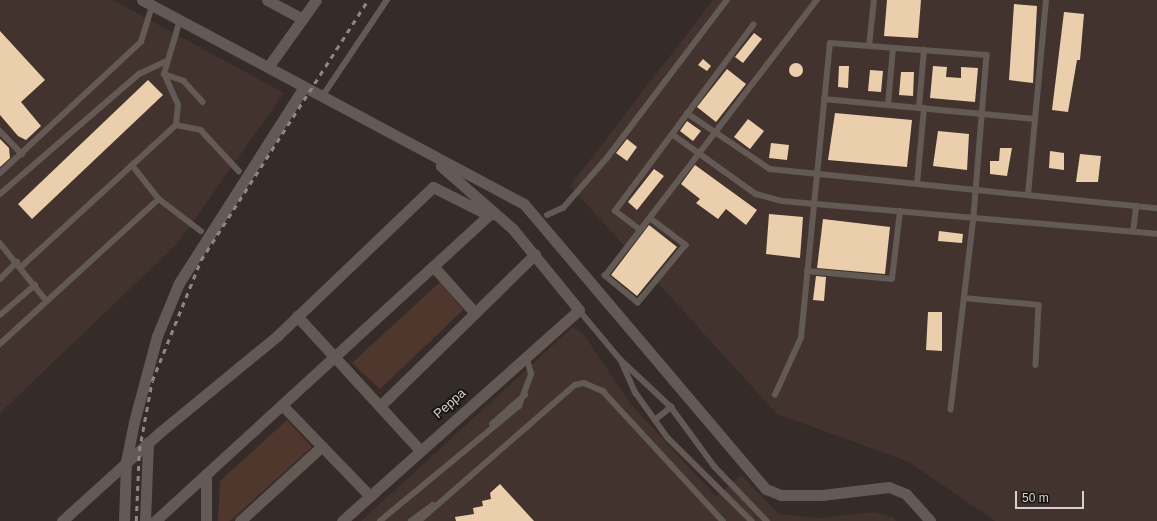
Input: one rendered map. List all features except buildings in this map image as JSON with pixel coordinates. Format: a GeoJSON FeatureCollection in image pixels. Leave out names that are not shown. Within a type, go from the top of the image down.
{"type":"FeatureCollection","features":[{"type":"Feature","properties":{"kind":"street"},"geometry":{"type":"LineString","coordinates":[[142,0],[429,155],[524,204],[536,216],[639,343],[761,485],[774,493],[808,495],[889,487],[906,494],[930,521]]}},
{"type":"Feature","properties":{"kind":"street"},"geometry":{"type":"LineString","coordinates":[[267,0],[302,19]]}},
{"type":"Feature","properties":{"kind":"street"},"geometry":{"type":"LineString","coordinates":[[268,67],[316,0]]}},
{"type":"Feature","properties":{"kind":"street"},"geometry":{"type":"LineString","coordinates":[[124,521],[126,462],[158,336],[179,283],[304,87]]}},
{"type":"Feature","properties":{"kind":"street"},"geometry":{"type":"LineString","coordinates":[[429,155],[535,254],[578,310]]}},
{"type":"Feature","properties":{"kind":"street"},"geometry":{"type":"LineString","coordinates":[[62,521],[148,442],[297,316],[433,187],[491,213]]}},
{"type":"Feature","properties":{"kind":"street"},"geometry":{"type":"LineString","coordinates":[[155,521],[491,213]]}},
{"type":"Feature","properties":{"kind":"street"},"geometry":{"type":"LineString","coordinates":[[380,406],[535,254]]}},
{"type":"Feature","properties":{"kind":"street"},"geometry":{"type":"LineString","coordinates":[[433,266],[475,313]]}},
{"type":"Feature","properties":{"kind":"street","name":"Peppa"},"geometry":{"type":"LineString","coordinates":[[342,521],[419,450],[578,310]]}},
{"type":"Feature","properties":{"kind":"street"},"geometry":{"type":"LineString","coordinates":[[297,316],[419,450]]}},
{"type":"Feature","properties":{"kind":"street"},"geometry":{"type":"LineString","coordinates":[[282,404],[370,496]]}},
{"type":"Feature","properties":{"kind":"street"},"geometry":{"type":"LineString","coordinates":[[145,521],[148,442]]}},
{"type":"Feature","properties":{"kind":"street"},"geometry":{"type":"LineString","coordinates":[[240,521],[322,446]]}},
{"type":"Feature","properties":{"kind":"street"},"geometry":{"type":"LineString","coordinates":[[206,474],[206,521]]}},
{"type":"Feature","properties":{"kind":"lane"},"geometry":{"type":"LineString","coordinates":[[322,97],[387,0]]}},
{"type":"Feature","properties":{"kind":"lane"},"geometry":{"type":"LineString","coordinates":[[547,215],[563,208],[607,158],[727,0]]}},
{"type":"Feature","properties":{"kind":"lane"},"geometry":{"type":"LineString","coordinates":[[650,218],[686,245],[638,303],[605,276],[817,0]]}},
{"type":"Feature","properties":{"kind":"lane"},"geometry":{"type":"LineString","coordinates":[[869,46],[874,0]]}},
{"type":"Feature","properties":{"kind":"lane"},"geometry":{"type":"LineString","coordinates":[[1028,195],[1046,0]]}},
{"type":"Feature","properties":{"kind":"lane"},"geometry":{"type":"LineString","coordinates":[[0,173],[141,42],[152,6]]}},
{"type":"Feature","properties":{"kind":"lane"},"geometry":{"type":"LineString","coordinates":[[0,279],[176,126],[178,105],[164,74],[166,62],[180,20]]}},
{"type":"Feature","properties":{"kind":"lane"},"geometry":{"type":"LineString","coordinates":[[640,230],[615,212],[675,136],[687,113],[753,25]]}},
{"type":"Feature","properties":{"kind":"lane"},"geometry":{"type":"LineString","coordinates":[[775,395],[801,338],[830,43],[987,55],[974,217],[951,410]]}},
{"type":"Feature","properties":{"kind":"lane"},"geometry":{"type":"LineString","coordinates":[[888,105],[893,48]]}},
{"type":"Feature","properties":{"kind":"lane"},"geometry":{"type":"LineString","coordinates":[[917,184],[924,50]]}},
{"type":"Feature","properties":{"kind":"lane"},"geometry":{"type":"LineString","coordinates":[[0,194],[139,74],[166,62]]}},
{"type":"Feature","properties":{"kind":"lane"},"geometry":{"type":"LineString","coordinates":[[164,74],[184,81],[203,102]]}},
{"type":"Feature","properties":{"kind":"lane"},"geometry":{"type":"LineString","coordinates":[[824,99],[1035,119]]}},
{"type":"Feature","properties":{"kind":"lane"},"geometry":{"type":"LineString","coordinates":[[687,113],[770,169],[816,175],[976,189],[1157,208]]}},
{"type":"Feature","properties":{"kind":"lane"},"geometry":{"type":"LineString","coordinates":[[176,126],[202,130],[239,171]]}},
{"type":"Feature","properties":{"kind":"lane"},"geometry":{"type":"LineString","coordinates":[[0,131],[22,154]]}},
{"type":"Feature","properties":{"kind":"lane"},"geometry":{"type":"LineString","coordinates":[[675,136],[756,194],[814,204],[1157,234]]}},
{"type":"Feature","properties":{"kind":"lane"},"geometry":{"type":"LineString","coordinates":[[132,165],[159,199],[201,231]]}},
{"type":"Feature","properties":{"kind":"lane"},"geometry":{"type":"LineString","coordinates":[[0,344],[46,300],[159,199]]}},
{"type":"Feature","properties":{"kind":"lane"},"geometry":{"type":"LineString","coordinates":[[1133,232],[1136,206]]}},
{"type":"Feature","properties":{"kind":"lane"},"geometry":{"type":"LineString","coordinates":[[807,271],[892,279],[900,211]]}},
{"type":"Feature","properties":{"kind":"lane"},"geometry":{"type":"LineString","coordinates":[[0,243],[19,264],[46,300]]}},
{"type":"Feature","properties":{"kind":"lane"},"geometry":{"type":"LineString","coordinates":[[0,254],[5,249]]}},
{"type":"Feature","properties":{"kind":"lane"},"geometry":{"type":"LineString","coordinates":[[0,315],[35,285]]}},
{"type":"Feature","properties":{"kind":"lane"},"geometry":{"type":"LineString","coordinates":[[964,298],[1039,305],[1036,364]]}},
{"type":"Feature","properties":{"kind":"lane"},"geometry":{"type":"LineString","coordinates":[[578,310],[621,360],[671,407],[715,467],[767,521]]}},
{"type":"Feature","properties":{"kind":"lane"},"geometry":{"type":"LineString","coordinates":[[380,521],[490,426],[511,414],[524,395],[531,374],[526,357]]}},
{"type":"Feature","properties":{"kind":"lane"},"geometry":{"type":"LineString","coordinates":[[621,360],[623,370],[655,420],[681,452],[752,521]]}},
{"type":"Feature","properties":{"kind":"lane"},"geometry":{"type":"LineString","coordinates":[[419,521],[575,386],[589,383],[604,391],[723,521]]}},
{"type":"Feature","properties":{"kind":"lane"},"geometry":{"type":"LineString","coordinates":[[655,420],[671,407]]}},
{"type":"Feature","properties":{"kind":"lane"},"geometry":{"type":"LineString","coordinates":[[411,521],[445,498]]}},
{"type":"Feature","properties":{"kind":"shaded area"},"geometry":{"type":"Polygon","coordinates":[[[0,0],[113,0],[284,93],[178,243],[0,413],[0,0]]]}},
{"type":"Feature","properties":{"kind":"shaded area"},"geometry":{"type":"Polygon","coordinates":[[[713,0],[1157,0],[1157,521],[995,521],[909,462],[777,414],[570,186],[713,0]]]}},
{"type":"Feature","properties":{"kind":"shaded area"},"geometry":{"type":"Polygon","coordinates":[[[440,282],[463,310],[380,389],[352,363],[440,282]]]}},
{"type":"Feature","properties":{"kind":"shaded area"},"geometry":{"type":"Polygon","coordinates":[[[573,327],[582,332],[630,403],[716,497],[741,475],[779,514],[820,518],[875,512],[893,517],[896,521],[361,521],[573,327]]]}},
{"type":"Feature","properties":{"kind":"shaded area"},"geometry":{"type":"Polygon","coordinates":[[[287,420],[312,447],[230,521],[218,521],[220,481],[287,420]]]}},
{"type":"Feature","properties":{"kind":"railway"},"geometry":{"type":"LineString","coordinates":[[136,521],[139,451],[152,381],[201,260],[368,0]]}}]}
